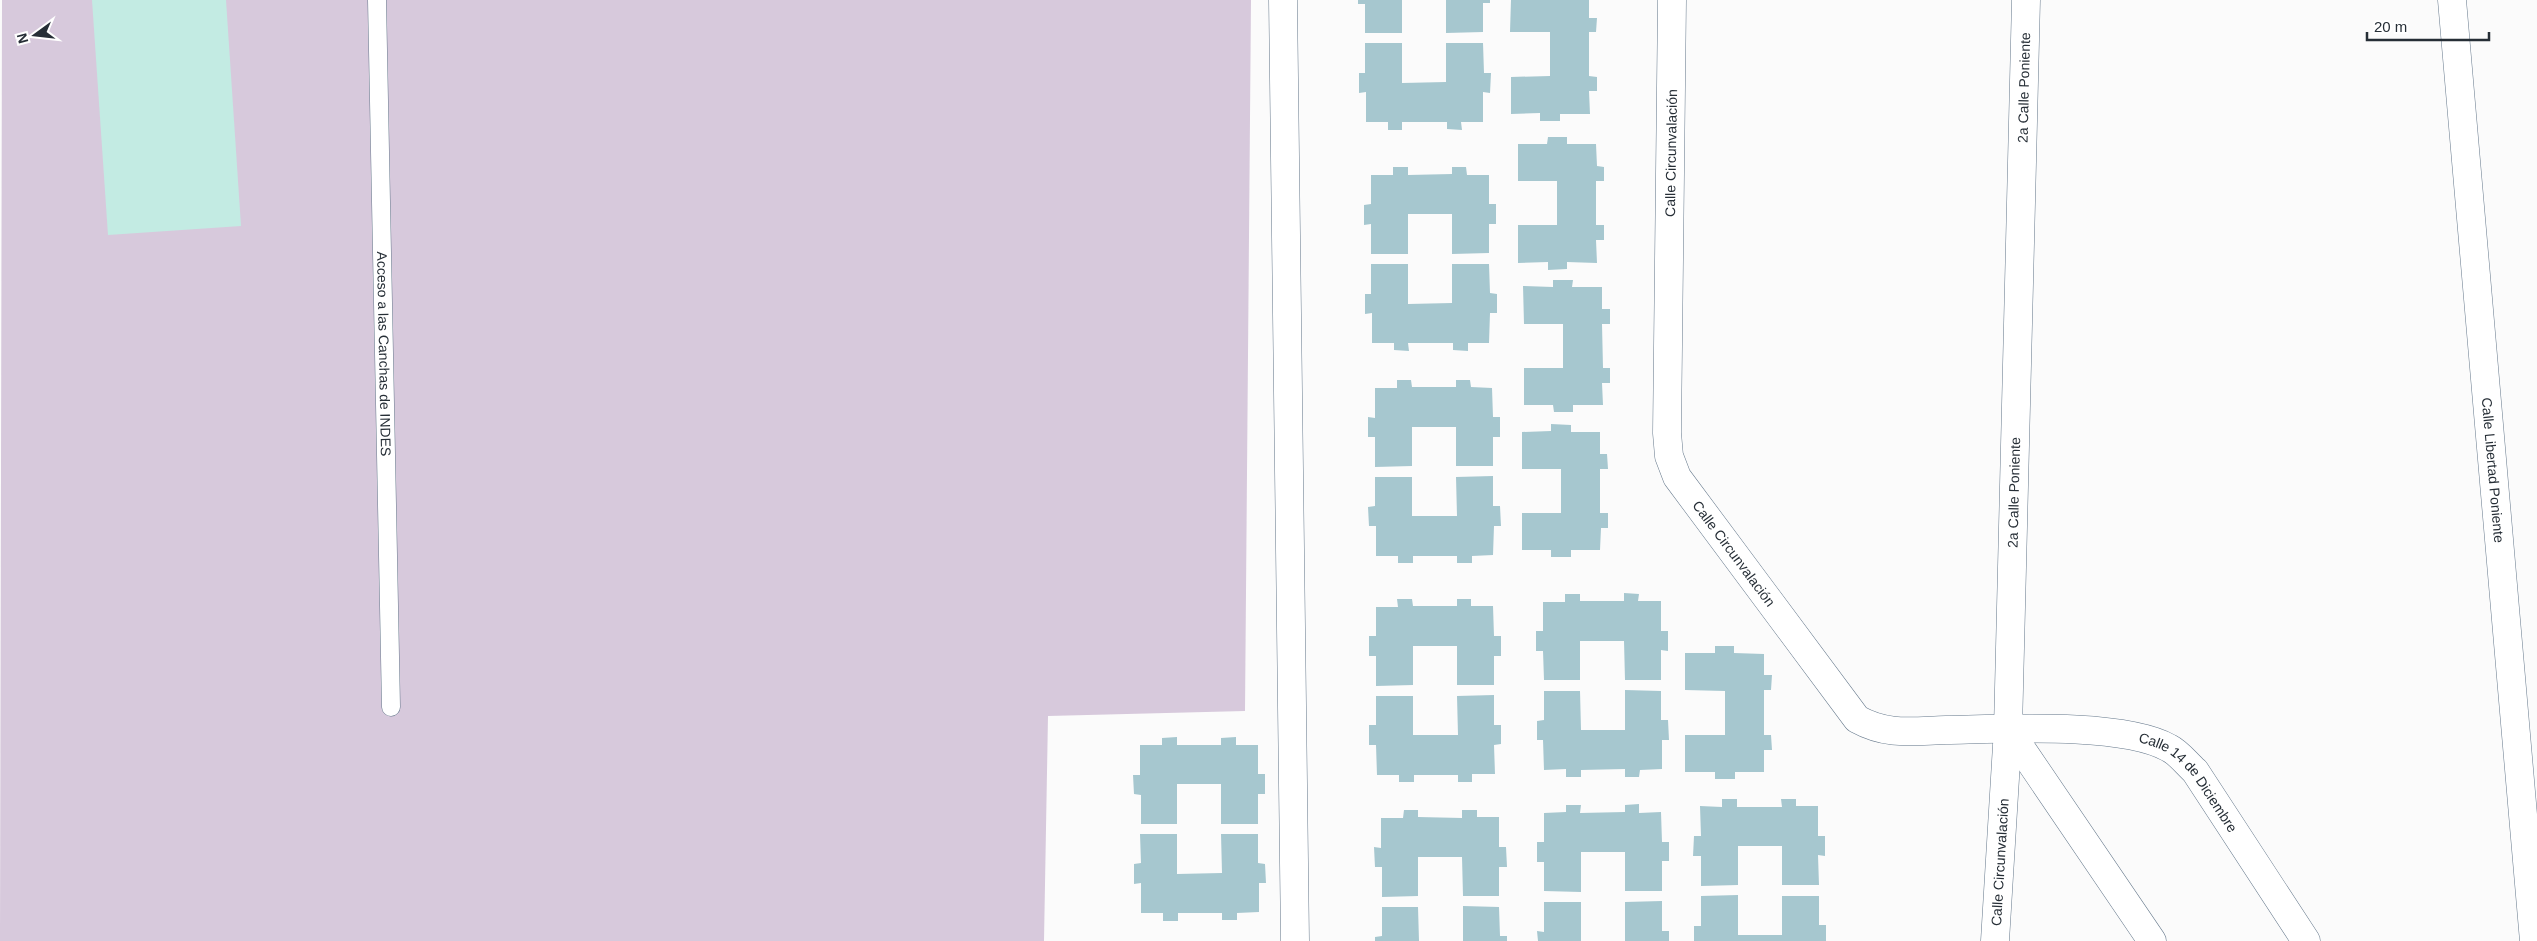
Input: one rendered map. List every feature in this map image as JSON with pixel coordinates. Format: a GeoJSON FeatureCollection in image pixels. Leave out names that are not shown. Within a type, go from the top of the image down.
{"type":"FeatureCollection","features":[{"type":"Feature","properties":{"kind":"street"},"geometry":{"type":"LineString","coordinates":[[1283,0],[1295,941]]}},
{"type":"Feature","properties":{"kind":"street","name":"Calle Circunvalación"},"geometry":{"type":"LineString","coordinates":[[1672,0],[1669,456],[1677,477],[1857,719],[1874,728],[1896,732],[2008,729],[1995,941]]}},
{"type":"Feature","properties":{"kind":"street","name":"2a Calle Poniente"},"geometry":{"type":"LineString","coordinates":[[2008,729],[2026,0]]}},
{"type":"Feature","properties":{"kind":"street","name":"Calle Libertad Poniente"},"geometry":{"type":"LineString","coordinates":[[2452,0],[2534,941]]}},
{"type":"Feature","properties":{"kind":"street"},"geometry":{"type":"LineString","coordinates":[[2008,729],[2152,941]]}},
{"type":"Feature","properties":{"kind":"street","name":"Calle 14 de Diciembre"},"geometry":{"type":"LineString","coordinates":[[2008,729],[2086,731],[2138,736],[2170,748],[2195,771],[2306,941]]}},
{"type":"Feature","properties":{"kind":"lane","name":"Acceso a las Canchas de INDES"},"geometry":{"type":"LineString","coordinates":[[377,0],[391,707]]}},
{"type":"Feature","properties":{"kind":"shaded area"},"geometry":{"type":"Polygon","coordinates":[[[2,0],[1251,0],[1245,711],[1048,716],[1044,941],[0,941],[2,0]]]}},
{"type":"Feature","properties":{"kind":"shaded area"},"geometry":{"type":"Polygon","coordinates":[[[92,0],[226,0],[241,226],[108,235],[92,0]]]}},
{"type":"Feature","properties":{"kind":"building"},"geometry":{"type":"Polygon","coordinates":[[[1358,0],[1402,0],[1402,33],[1365,33],[1365,4],[1358,4],[1358,0]]]}},
{"type":"Feature","properties":{"kind":"building"},"geometry":{"type":"Polygon","coordinates":[[[1446,0],[1490,0],[1490,3],[1483,3],[1483,32],[1446,33],[1446,0]]]}},
{"type":"Feature","properties":{"kind":"building"},"geometry":{"type":"Polygon","coordinates":[[[1511,0],[1589,0],[1589,18],[1597,18],[1596,32],[1589,32],[1589,76],[1597,77],[1597,91],[1589,91],[1590,114],[1560,114],[1560,121],[1540,121],[1540,113],[1511,114],[1511,77],[1550,76],[1550,32],[1510,32],[1511,0]]]}},
{"type":"Feature","properties":{"kind":"building"},"geometry":{"type":"Polygon","coordinates":[[[1365,43],[1402,43],[1402,83],[1446,82],[1446,43],[1483,43],[1484,73],[1491,73],[1490,93],[1483,92],[1483,122],[1461,122],[1462,130],[1447,129],[1447,122],[1402,122],[1402,130],[1388,130],[1388,122],[1366,122],[1366,92],[1359,93],[1359,73],[1365,73],[1365,43]]]}},
{"type":"Feature","properties":{"kind":"building"},"geometry":{"type":"Polygon","coordinates":[[[1548,137],[1567,137],[1567,144],[1596,144],[1597,166],[1604,167],[1604,181],[1596,181],[1596,225],[1604,225],[1604,240],[1596,240],[1597,263],[1567,262],[1567,269],[1548,270],[1548,262],[1518,263],[1518,225],[1557,225],[1557,181],[1518,181],[1518,144],[1547,144],[1548,137]]]}},
{"type":"Feature","properties":{"kind":"building"},"geometry":{"type":"Polygon","coordinates":[[[1393,167],[1408,167],[1408,175],[1452,174],[1452,167],[1466,167],[1467,175],[1489,175],[1489,204],[1496,204],[1496,224],[1489,224],[1489,253],[1452,254],[1452,214],[1408,214],[1408,254],[1371,254],[1371,224],[1364,225],[1364,205],[1371,204],[1371,175],[1393,175],[1393,167]]]}},
{"type":"Feature","properties":{"kind":"building"},"geometry":{"type":"Polygon","coordinates":[[[1371,264],[1408,264],[1408,304],[1452,303],[1452,264],[1489,264],[1490,293],[1497,294],[1497,313],[1490,313],[1489,343],[1468,343],[1468,351],[1453,350],[1453,343],[1408,343],[1409,351],[1394,350],[1394,343],[1372,343],[1372,313],[1365,314],[1365,294],[1371,294],[1371,264]]]}},
{"type":"Feature","properties":{"kind":"building"},"geometry":{"type":"Polygon","coordinates":[[[1553,280],[1573,280],[1572,287],[1602,287],[1602,309],[1610,309],[1610,324],[1602,324],[1603,368],[1610,368],[1610,383],[1602,383],[1603,405],[1573,405],[1573,412],[1554,412],[1553,405],[1524,405],[1524,368],[1563,368],[1563,324],[1524,324],[1523,286],[1553,287],[1553,280]]]}},
{"type":"Feature","properties":{"kind":"building"},"geometry":{"type":"Polygon","coordinates":[[[1397,380],[1411,380],[1412,387],[1456,387],[1456,380],[1470,380],[1471,387],[1492,388],[1493,417],[1500,417],[1500,437],[1493,437],[1493,466],[1456,466],[1456,427],[1412,427],[1412,466],[1375,467],[1375,437],[1368,437],[1368,417],[1375,418],[1375,388],[1397,388],[1397,380]]]}},
{"type":"Feature","properties":{"kind":"building"},"geometry":{"type":"Polygon","coordinates":[[[1551,424],[1571,425],[1571,432],[1600,432],[1600,454],[1607,454],[1608,469],[1600,469],[1600,513],[1608,513],[1608,528],[1601,528],[1600,550],[1571,550],[1571,557],[1551,557],[1551,550],[1522,550],[1522,513],[1561,513],[1561,469],[1522,469],[1522,432],[1551,431],[1551,424]]]}},
{"type":"Feature","properties":{"kind":"building"},"geometry":{"type":"Polygon","coordinates":[[[1493,476],[1493,506],[1500,506],[1501,526],[1494,526],[1493,555],[1472,556],[1472,563],[1457,563],[1457,556],[1413,556],[1413,563],[1398,563],[1398,556],[1376,556],[1376,526],[1369,526],[1368,507],[1375,506],[1375,477],[1412,477],[1412,516],[1457,516],[1456,477],[1493,476]]]}},
{"type":"Feature","properties":{"kind":"building"},"geometry":{"type":"Polygon","coordinates":[[[1624,593],[1639,594],[1638,601],[1661,601],[1661,631],[1668,631],[1668,651],[1661,650],[1661,680],[1625,680],[1624,641],[1580,641],[1580,680],[1544,680],[1543,651],[1536,651],[1536,631],[1543,631],[1543,602],[1565,602],[1565,594],[1580,594],[1580,601],[1624,601],[1624,593]]]}},
{"type":"Feature","properties":{"kind":"building"},"geometry":{"type":"Polygon","coordinates":[[[1397,599],[1412,599],[1413,606],[1457,606],[1457,599],[1471,599],[1471,606],[1493,606],[1494,636],[1501,636],[1501,656],[1494,656],[1494,685],[1457,685],[1457,646],[1413,646],[1413,685],[1376,686],[1376,656],[1369,656],[1369,636],[1376,636],[1376,607],[1398,607],[1397,599]]]}},
{"type":"Feature","properties":{"kind":"building"},"geometry":{"type":"Polygon","coordinates":[[[1715,646],[1734,646],[1734,653],[1764,654],[1764,675],[1772,675],[1771,690],[1764,690],[1764,735],[1771,735],[1772,750],[1764,750],[1764,772],[1735,772],[1735,779],[1715,779],[1715,772],[1685,772],[1685,735],[1725,735],[1725,691],[1685,690],[1685,653],[1715,653],[1715,646]]]}},
{"type":"Feature","properties":{"kind":"building"},"geometry":{"type":"Polygon","coordinates":[[[1625,690],[1661,691],[1661,720],[1668,720],[1669,740],[1662,740],[1662,769],[1640,770],[1639,777],[1625,777],[1625,769],[1581,770],[1581,777],[1566,777],[1566,769],[1544,770],[1543,740],[1537,740],[1537,721],[1544,720],[1544,691],[1580,691],[1581,730],[1625,730],[1625,690]]]}},
{"type":"Feature","properties":{"kind":"building"},"geometry":{"type":"Polygon","coordinates":[[[1494,695],[1494,725],[1501,725],[1501,744],[1494,745],[1495,774],[1472,774],[1472,782],[1458,782],[1458,775],[1414,775],[1414,782],[1399,782],[1399,775],[1377,775],[1376,745],[1369,745],[1369,725],[1376,725],[1376,696],[1413,696],[1413,735],[1458,735],[1457,696],[1494,695]]]}},
{"type":"Feature","properties":{"kind":"building"},"geometry":{"type":"Polygon","coordinates":[[[1177,737],[1177,745],[1221,745],[1221,738],[1236,737],[1236,745],[1258,745],[1258,774],[1265,774],[1265,794],[1258,794],[1258,824],[1221,824],[1221,784],[1177,784],[1177,824],[1141,824],[1141,795],[1134,794],[1133,775],[1140,775],[1140,745],[1162,745],[1162,738],[1177,737]]]}},
{"type":"Feature","properties":{"kind":"building"},"geometry":{"type":"Polygon","coordinates":[[[1722,799],[1737,799],[1737,807],[1782,807],[1781,799],[1796,799],[1796,806],[1818,806],[1818,836],[1825,836],[1825,856],[1818,855],[1819,885],[1782,885],[1782,846],[1738,846],[1738,885],[1701,886],[1701,856],[1693,856],[1694,836],[1701,836],[1700,806],[1722,807],[1722,799]]]}},
{"type":"Feature","properties":{"kind":"building"},"geometry":{"type":"Polygon","coordinates":[[[1639,804],[1639,813],[1661,812],[1662,842],[1669,842],[1669,861],[1662,861],[1662,891],[1625,891],[1625,852],[1581,852],[1581,892],[1544,891],[1544,862],[1537,862],[1537,842],[1544,842],[1544,813],[1566,812],[1566,805],[1581,805],[1580,813],[1625,812],[1625,805],[1639,804]]]}},
{"type":"Feature","properties":{"kind":"building"},"geometry":{"type":"Polygon","coordinates":[[[1404,810],[1418,810],[1418,817],[1462,818],[1462,810],[1477,810],[1477,817],[1499,817],[1499,847],[1506,847],[1507,867],[1499,867],[1499,896],[1463,896],[1462,857],[1418,857],[1418,896],[1382,897],[1382,867],[1375,867],[1374,847],[1381,848],[1381,818],[1403,818],[1404,810]]]}},
{"type":"Feature","properties":{"kind":"building"},"geometry":{"type":"Polygon","coordinates":[[[1140,834],[1177,834],[1177,874],[1222,873],[1221,834],[1258,834],[1258,863],[1265,864],[1266,883],[1259,883],[1259,912],[1237,913],[1237,920],[1222,920],[1222,913],[1178,913],[1178,921],[1163,921],[1163,913],[1141,913],[1141,883],[1134,884],[1134,864],[1141,863],[1140,834]]]}},
{"type":"Feature","properties":{"kind":"building"},"geometry":{"type":"Polygon","coordinates":[[[1738,895],[1738,935],[1782,935],[1782,896],[1819,896],[1819,925],[1826,925],[1826,941],[1694,941],[1694,926],[1701,926],[1701,896],[1738,895]]]}},
{"type":"Feature","properties":{"kind":"building"},"geometry":{"type":"Polygon","coordinates":[[[1662,901],[1662,931],[1669,931],[1669,941],[1625,941],[1625,902],[1662,901]]]}},
{"type":"Feature","properties":{"kind":"building"},"geometry":{"type":"Polygon","coordinates":[[[1544,902],[1581,902],[1581,941],[1538,941],[1537,931],[1544,932],[1544,902]]]}},
{"type":"Feature","properties":{"kind":"building"},"geometry":{"type":"Polygon","coordinates":[[[1463,906],[1499,907],[1500,936],[1507,936],[1507,941],[1463,941],[1463,906]]]}},
{"type":"Feature","properties":{"kind":"building"},"geometry":{"type":"Polygon","coordinates":[[[1382,907],[1418,907],[1419,941],[1375,941],[1375,937],[1382,936],[1382,907]]]}}]}
